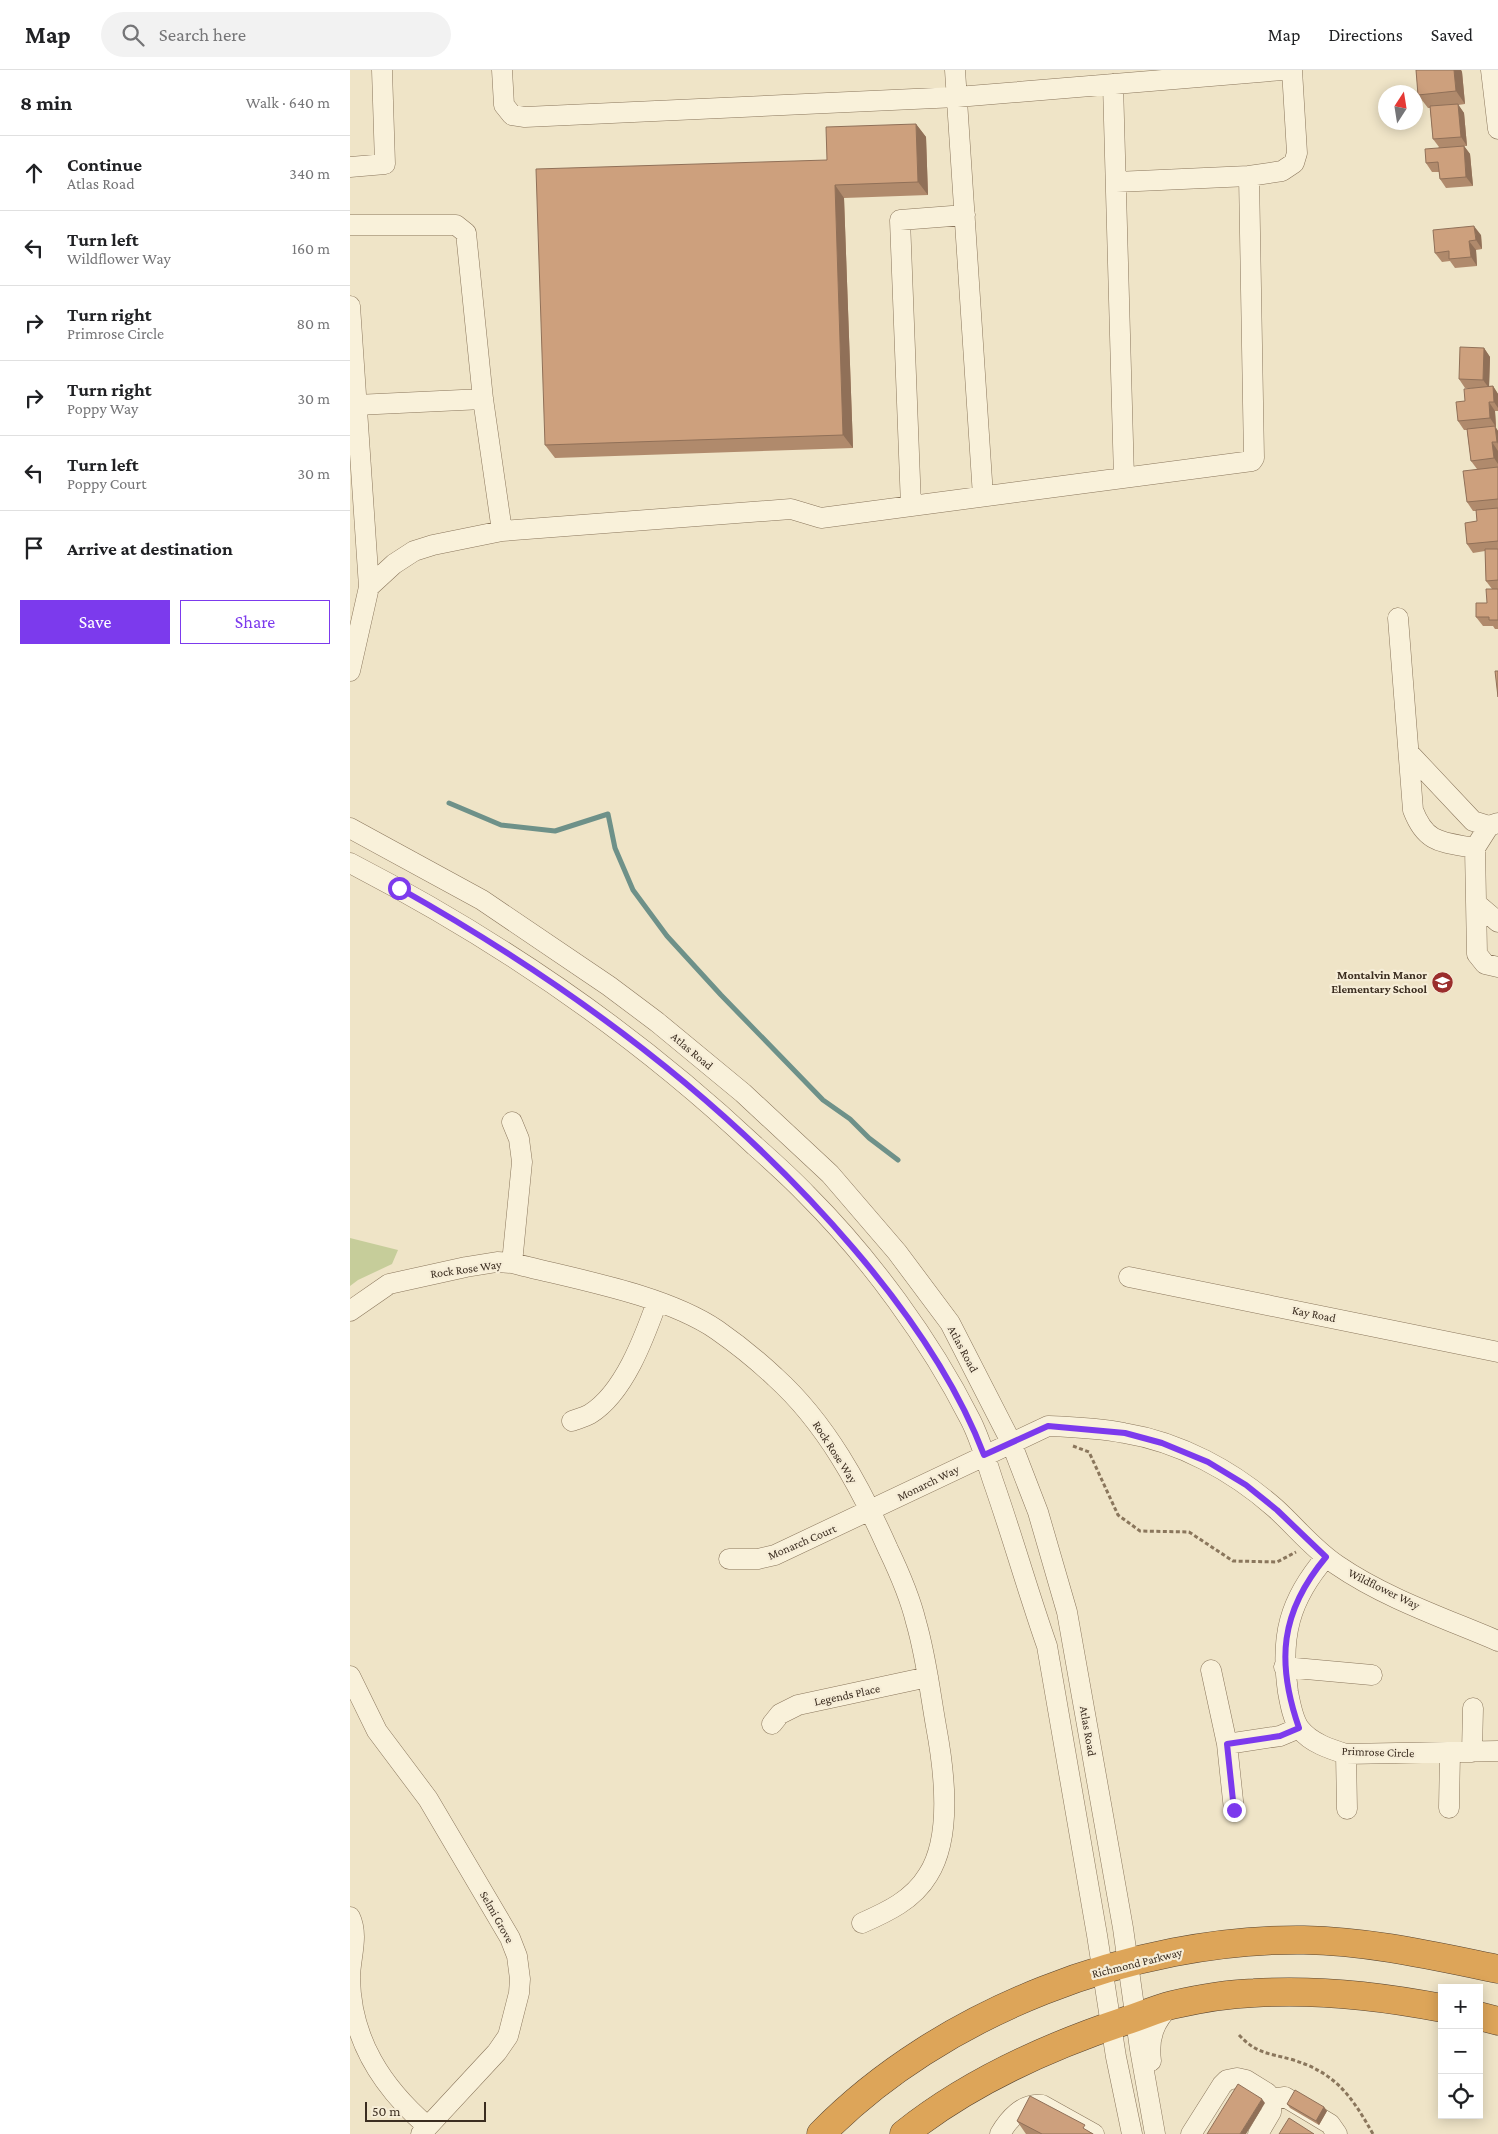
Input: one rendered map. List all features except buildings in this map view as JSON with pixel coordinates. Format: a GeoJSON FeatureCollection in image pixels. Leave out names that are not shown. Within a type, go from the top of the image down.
{"type":"FeatureCollection","features":[{"type":"Feature","properties":{"kind":"highway","name":"Richmond Parkway"},"geometry":{"type":"LineString","coordinates":[[820,2134],[834,2120],[897,2070],[951,2034],[1020,2000],[1115,1967],[1205,1947],[1251,1942],[1304,1940],[1339,1942],[1410,1951],[1498,1969]]}},
{"type":"Feature","properties":{"kind":"highway"},"geometry":{"type":"LineString","coordinates":[[904,2134],[924,2118],[984,2081],[1055,2046],[1171,2005],[1246,1994],[1297,1992],[1382,1998],[1438,2007]]}},
{"type":"Feature","properties":{"kind":"highway"},"geometry":{"type":"LineString","coordinates":[[1483,2017],[1498,2021]]}},
{"type":"Feature","properties":{"kind":"street"},"geometry":{"type":"LineString","coordinates":[[350,167],[385,164],[382,70]]}},
{"type":"Feature","properties":{"kind":"street"},"geometry":{"type":"LineString","coordinates":[[502,70],[504,105],[512,115],[525,118],[957,97],[1283,70]]}},
{"type":"Feature","properties":{"kind":"street"},"geometry":{"type":"LineString","coordinates":[[955,70],[983,496]]}},
{"type":"Feature","properties":{"kind":"street"},"geometry":{"type":"LineString","coordinates":[[1116,182],[1249,176],[1282,171],[1294,163],[1298,153],[1292,70]]}},
{"type":"Feature","properties":{"kind":"street"},"geometry":{"type":"LineString","coordinates":[[1491,70],[1498,129]]}},
{"type":"Feature","properties":{"kind":"street"},"geometry":{"type":"LineString","coordinates":[[1113,84],[1124,478]]}},
{"type":"Feature","properties":{"kind":"street"},"geometry":{"type":"LineString","coordinates":[[369,587],[394,564],[414,551],[433,545],[502,531],[791,509],[821,518],[1252,461],[1254,458],[1249,176]]}},
{"type":"Feature","properties":{"kind":"street"},"geometry":{"type":"LineString","coordinates":[[911,506],[900,220],[965,215]]}},
{"type":"Feature","properties":{"kind":"street"},"geometry":{"type":"LineString","coordinates":[[350,225],[456,225],[466,233],[482,399],[502,531]]}},
{"type":"Feature","properties":{"kind":"street"},"geometry":{"type":"LineString","coordinates":[[350,306],[356,406],[354,449],[369,587],[350,671]]}},
{"type":"Feature","properties":{"kind":"street"},"geometry":{"type":"LineString","coordinates":[[356,406],[482,399]]}},
{"type":"Feature","properties":{"kind":"street"},"geometry":{"type":"LineString","coordinates":[[1398,618],[1413,810],[1420,827],[1430,836],[1443,842],[1475,848]]}},
{"type":"Feature","properties":{"kind":"street"},"geometry":{"type":"LineString","coordinates":[[1410,754],[1473,821],[1494,825],[1475,848],[1478,904],[1477,954],[1485,964],[1498,967]]}},
{"type":"Feature","properties":{"kind":"street","name":"Atlas Road"},"geometry":{"type":"LineString","coordinates":[[350,828],[482,900],[609,986],[657,1022],[742,1092],[830,1174],[897,1252],[950,1323],[1011,1442],[1038,1512],[1067,1612],[1123,2022],[1125,2095],[1132,2134]]}},
{"type":"Feature","properties":{"kind":"street","name":"Atlas Road"},"geometry":{"type":"LineString","coordinates":[[350,863],[456,920],[592,1010],[638,1045],[722,1115],[808,1195],[892,1295],[924,1340],[971,1421],[1013,1537],[1032,1605],[1047,1646],[1115,1967]]}},
{"type":"Feature","properties":{"kind":"street"},"geometry":{"type":"LineString","coordinates":[[1478,904],[1498,922]]}},
{"type":"Feature","properties":{"kind":"street"},"geometry":{"type":"LineString","coordinates":[[512,1122],[519,1139],[522,1162],[512,1264]]}},
{"type":"Feature","properties":{"kind":"street","name":"Rock Rose Way"},"geometry":{"type":"LineString","coordinates":[[350,1311],[389,1284],[466,1267],[497,1262],[512,1264],[623,1291],[656,1302],[716,1329],[775,1377],[807,1410],[828,1436],[871,1511],[909,1599],[917,1623],[942,1758],[943,1823],[939,1850],[928,1876],[908,1898],[893,1909],[862,1923]]}},
{"type":"Feature","properties":{"kind":"street","name":"Kay Road"},"geometry":{"type":"LineString","coordinates":[[1129,1277],[1498,1352]]}},
{"type":"Feature","properties":{"kind":"street"},"geometry":{"type":"LineString","coordinates":[[572,1421],[590,1414],[606,1399],[621,1380],[642,1341],[656,1302]]}},
{"type":"Feature","properties":{"kind":"street","name":"Wildflower Way"},"geometry":{"type":"LineString","coordinates":[[984,1455],[1048,1426],[1125,1433],[1162,1443],[1208,1462],[1246,1485],[1277,1510],[1326,1557],[1359,1579],[1498,1642]]}},
{"type":"Feature","properties":{"kind":"street","name":"Monarch Way"},"geometry":{"type":"LineString","coordinates":[[871,1511],[984,1455]]}},
{"type":"Feature","properties":{"kind":"street","name":"Monarch Court"},"geometry":{"type":"LineString","coordinates":[[729,1559],[758,1559],[775,1555],[871,1511]]}},
{"type":"Feature","properties":{"kind":"street"},"geometry":{"type":"LineString","coordinates":[[1227,1744],[1280,1736],[1299,1728],[1290,1702],[1284,1667],[1287,1625],[1302,1591],[1314,1571],[1326,1557]]}},
{"type":"Feature","properties":{"kind":"street"},"geometry":{"type":"LineString","coordinates":[[1284,1667],[1372,1675]]}},
{"type":"Feature","properties":{"kind":"street"},"geometry":{"type":"LineString","coordinates":[[1211,1670],[1227,1744],[1234,1810]]}},
{"type":"Feature","properties":{"kind":"street","name":"Selmi Grove"},"geometry":{"type":"LineString","coordinates":[[350,1676],[356,1703],[428,1799],[510,1938],[518,1956],[519,1993],[508,2036],[497,2052],[424,2130]]}},
{"type":"Feature","properties":{"kind":"street","name":"Legends Place"},"geometry":{"type":"LineString","coordinates":[[772,1724],[780,1714],[798,1705],[928,1677]]}},
{"type":"Feature","properties":{"kind":"street"},"geometry":{"type":"LineString","coordinates":[[1472,1752],[1473,1708]]}},
{"type":"Feature","properties":{"kind":"street","name":"Primrose Circle"},"geometry":{"type":"LineString","coordinates":[[1299,1728],[1314,1741],[1329,1749],[1346,1754],[1498,1751]]}},
{"type":"Feature","properties":{"kind":"street"},"geometry":{"type":"LineString","coordinates":[[1449,1808],[1450,1753]]}},
{"type":"Feature","properties":{"kind":"street"},"geometry":{"type":"LineString","coordinates":[[1346,1754],[1347,1809]]}},
{"type":"Feature","properties":{"kind":"street"},"geometry":{"type":"LineString","coordinates":[[350,1918],[354,1936],[350,1978],[353,2008],[360,2036],[373,2064],[387,2086],[410,2111],[424,2130]]}},
{"type":"Feature","properties":{"kind":"street"},"geometry":{"type":"LineString","coordinates":[[1163,2134],[1150,2046],[1156,2022],[1171,2005]]}},
{"type":"Feature","properties":{"kind":"street","name":"Atlas Road"},"geometry":{"type":"LineString","coordinates":[[1123,2022],[1155,2134]]}},
{"type":"Feature","properties":{"kind":"street"},"geometry":{"type":"LineString","coordinates":[[1191,2134],[1222,2086],[1227,2080],[1237,2078],[1246,2080],[1267,2093],[1272,2099],[1271,2112],[1258,2134]]}},
{"type":"Feature","properties":{"kind":"street","name":"Atlas Road"},"geometry":{"type":"LineString","coordinates":[[1125,2095],[1136,2103],[1142,2134]]}},
{"type":"Feature","properties":{"kind":"street"},"geometry":{"type":"LineString","coordinates":[[1272,2099],[1285,2098],[1330,2124],[1337,2134]]}},
{"type":"Feature","properties":{"kind":"street"},"geometry":{"type":"LineString","coordinates":[[1000,2134],[1011,2119],[1025,2107],[1033,2104],[1042,2105],[1094,2134]]}},
{"type":"Feature","properties":{"kind":"path"},"geometry":{"type":"LineString","coordinates":[[1066,1444],[1089,1452],[1118,1514],[1140,1531],[1189,1532],[1233,1561],[1277,1562],[1311,1544]]}},
{"type":"Feature","properties":{"kind":"path"},"geometry":{"type":"LineString","coordinates":[[1239,2035],[1249,2046],[1261,2052],[1315,2069],[1336,2082],[1354,2102],[1373,2134]]}},
{"type":"Feature","properties":{"kind":"green space"},"geometry":{"type":"Polygon","coordinates":[[[350,1238],[398,1250],[392,1264],[358,1280],[350,1286],[350,1238]]]}},
{"type":"Feature","properties":{"kind":"waterway"},"geometry":{"type":"LineString","coordinates":[[449,803],[501,825],[555,831],[608,814],[615,848],[633,890],[667,936],[721,995],[823,1100],[850,1119],[869,1138],[898,1160]]}},
{"type":"Feature","properties":{"kind":"place","name":"Montalvin Manor Elementary School"},"geometry":{"type":"Point","coordinates":[1443,982]}},
{"type":"Feature","properties":{"kind":"route"},"geometry":{"type":"LineString","coordinates":[[399,888],[456,920],[592,1010],[638,1045],[722,1115],[808,1195],[873,1271],[924,1340],[971,1421],[984,1455],[1048,1426],[1087,1428],[1125,1433],[1162,1443],[1208,1462],[1246,1485],[1277,1510],[1326,1557],[1314,1571],[1302,1591],[1287,1625],[1284,1667],[1290,1702],[1299,1728],[1280,1736],[1227,1744],[1234,1810]]}}]}
